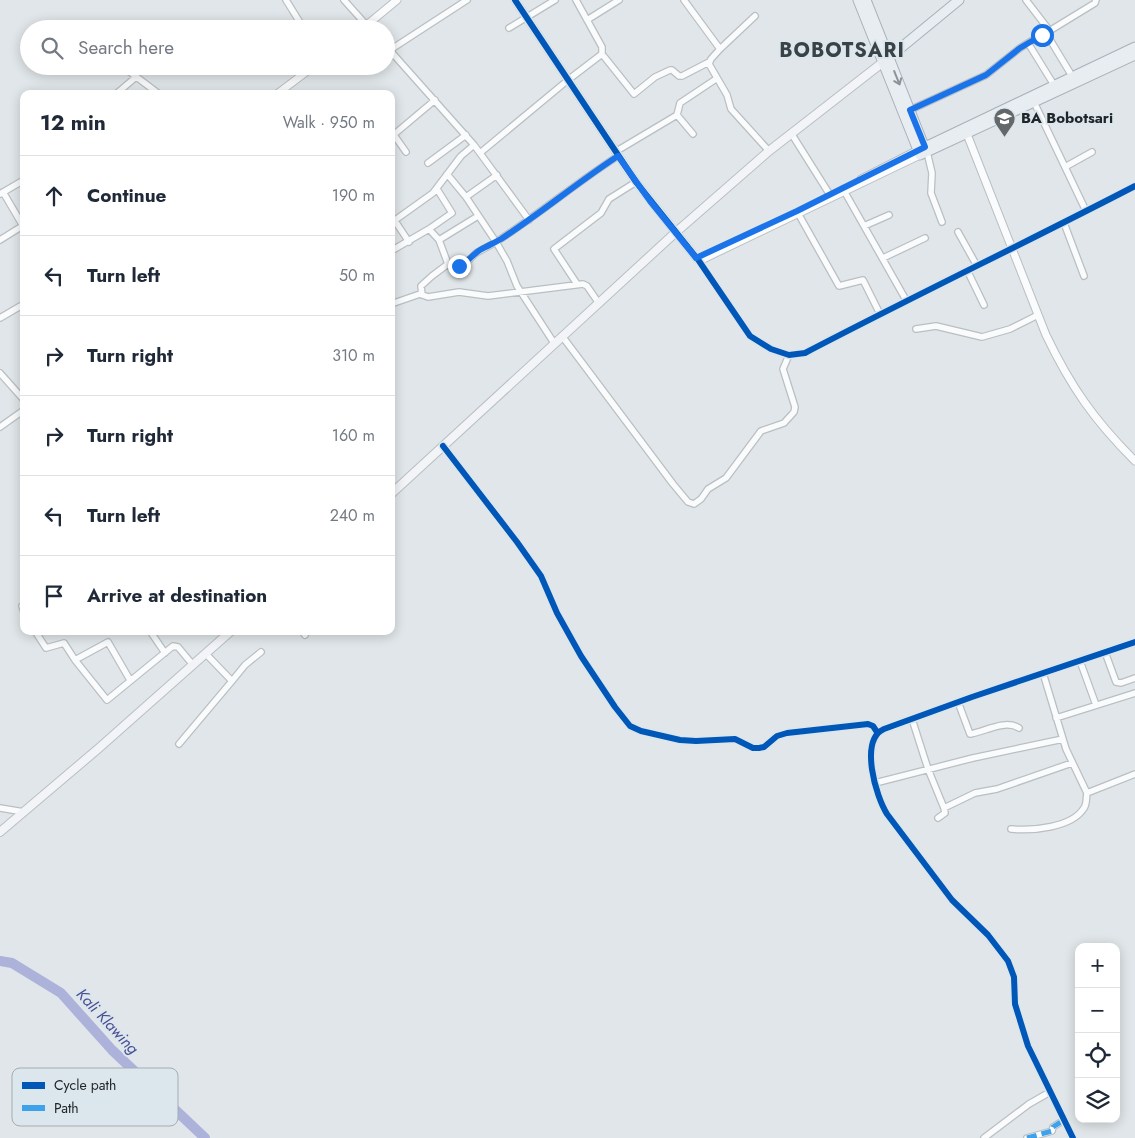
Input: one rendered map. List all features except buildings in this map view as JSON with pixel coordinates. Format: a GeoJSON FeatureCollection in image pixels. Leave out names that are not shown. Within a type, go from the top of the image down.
{"type":"FeatureCollection","features":[{"type":"Feature","properties":{"kind":"main road"},"geometry":{"type":"LineString","coordinates":[[858,0],[910,110],[922,151]]}},
{"type":"Feature","properties":{"kind":"main road"},"geometry":{"type":"LineString","coordinates":[[866,0],[886,60],[922,151]]}},
{"type":"Feature","properties":{"kind":"main road"},"geometry":{"type":"LineString","coordinates":[[395,490],[598,302],[769,151],[886,60],[959,0]]}},
{"type":"Feature","properties":{"kind":"main road"},"geometry":{"type":"LineString","coordinates":[[922,151],[1086,73],[1135,47]]}},
{"type":"Feature","properties":{"kind":"main road"},"geometry":{"type":"LineString","coordinates":[[1032,99],[1072,76],[1086,73],[1135,55]]}},
{"type":"Feature","properties":{"kind":"main road"},"geometry":{"type":"LineString","coordinates":[[0,832],[206,654],[225,635]]}},
{"type":"Feature","properties":{"kind":"street"},"geometry":{"type":"LineString","coordinates":[[286,0],[298,20]]}},
{"type":"Feature","properties":{"kind":"street"},"geometry":{"type":"LineString","coordinates":[[344,0],[360,20]]}},
{"type":"Feature","properties":{"kind":"street"},"geometry":{"type":"LineString","coordinates":[[374,20],[398,0]]}},
{"type":"Feature","properties":{"kind":"street"},"geometry":{"type":"LineString","coordinates":[[395,44],[467,0]]}},
{"type":"Feature","properties":{"kind":"street"},"geometry":{"type":"LineString","coordinates":[[515,0],[636,182],[698,260],[750,336],[771,348],[789,355],[805,353],[906,300],[968,272],[1135,186]]}},
{"type":"Feature","properties":{"kind":"street"},"geometry":{"type":"LineString","coordinates":[[508,28],[555,0]]}},
{"type":"Feature","properties":{"kind":"street"},"geometry":{"type":"LineString","coordinates":[[576,0],[602,47],[602,54],[634,94],[655,76],[670,70],[682,76],[709,62],[755,16]]}},
{"type":"Feature","properties":{"kind":"street"},"geometry":{"type":"LineString","coordinates":[[588,20],[619,0]]}},
{"type":"Feature","properties":{"kind":"street"},"geometry":{"type":"LineString","coordinates":[[684,0],[720,49]]}},
{"type":"Feature","properties":{"kind":"street"},"geometry":{"type":"LineString","coordinates":[[1026,0],[1048,32],[1072,76]]}},
{"type":"Feature","properties":{"kind":"street"},"geometry":{"type":"LineString","coordinates":[[910,110],[986,75],[1028,43],[1096,0]]}},
{"type":"Feature","properties":{"kind":"street"},"geometry":{"type":"LineString","coordinates":[[1028,43],[1054,85]]}},
{"type":"Feature","properties":{"kind":"street"},"geometry":{"type":"LineString","coordinates":[[480,153],[602,54]]}},
{"type":"Feature","properties":{"kind":"street"},"geometry":{"type":"LineString","coordinates":[[395,56],[466,135],[529,220]]}},
{"type":"Feature","properties":{"kind":"street"},"geometry":{"type":"LineString","coordinates":[[709,62],[710,68],[727,96],[731,109],[769,151]]}},
{"type":"Feature","properties":{"kind":"street"},"geometry":{"type":"LineString","coordinates":[[133,75],[154,90]]}},
{"type":"Feature","properties":{"kind":"street"},"geometry":{"type":"LineString","coordinates":[[282,90],[302,75]]}},
{"type":"Feature","properties":{"kind":"street"},"geometry":{"type":"LineString","coordinates":[[121,90],[136,77]]}},
{"type":"Feature","properties":{"kind":"street"},"geometry":{"type":"LineString","coordinates":[[430,229],[439,240],[448,264],[451,267],[459,266],[469,261],[476,253],[529,220],[617,154],[677,115],[680,103],[716,79]]}},
{"type":"Feature","properties":{"kind":"street"},"geometry":{"type":"LineString","coordinates":[[1032,99],[1086,211]]}},
{"type":"Feature","properties":{"kind":"street"},"geometry":{"type":"LineString","coordinates":[[395,134],[434,100]]}},
{"type":"Feature","properties":{"kind":"street"},"geometry":{"type":"LineString","coordinates":[[677,115],[692,134]]}},
{"type":"Feature","properties":{"kind":"street"},"geometry":{"type":"LineString","coordinates":[[966,131],[1056,357],[1077,393],[1099,422],[1135,461]]}},
{"type":"Feature","properties":{"kind":"street"},"geometry":{"type":"LineString","coordinates":[[791,134],[830,195]]}},
{"type":"Feature","properties":{"kind":"street"},"geometry":{"type":"LineString","coordinates":[[428,163],[466,135]]}},
{"type":"Feature","properties":{"kind":"street"},"geometry":{"type":"LineString","coordinates":[[395,138],[406,152]]}},
{"type":"Feature","properties":{"kind":"street"},"geometry":{"type":"LineString","coordinates":[[395,220],[436,189],[461,156],[474,145]]}},
{"type":"Feature","properties":{"kind":"street"},"geometry":{"type":"LineString","coordinates":[[698,260],[799,215],[922,151],[932,173],[931,192],[942,222]]}},
{"type":"Feature","properties":{"kind":"street"},"geometry":{"type":"LineString","coordinates":[[1065,167],[1092,152]]}},
{"type":"Feature","properties":{"kind":"street"},"geometry":{"type":"LineString","coordinates":[[447,174],[466,197],[496,242],[521,292],[554,343]]}},
{"type":"Feature","properties":{"kind":"street"},"geometry":{"type":"LineString","coordinates":[[466,197],[497,175]]}},
{"type":"Feature","properties":{"kind":"street"},"geometry":{"type":"LineString","coordinates":[[20,182],[1,193],[20,222]]}},
{"type":"Feature","properties":{"kind":"street"},"geometry":{"type":"LineString","coordinates":[[577,284],[554,249],[601,213],[609,199],[636,182]]}},
{"type":"Feature","properties":{"kind":"street"},"geometry":{"type":"LineString","coordinates":[[395,249],[430,229],[452,213],[436,189]]}},
{"type":"Feature","properties":{"kind":"street"},"geometry":{"type":"LineString","coordinates":[[698,260],[830,195],[844,190]]}},
{"type":"Feature","properties":{"kind":"street"},"geometry":{"type":"LineString","coordinates":[[844,190],[906,300]]}},
{"type":"Feature","properties":{"kind":"street"},"geometry":{"type":"LineString","coordinates":[[799,215],[839,286],[863,280],[880,314]]}},
{"type":"Feature","properties":{"kind":"street"},"geometry":{"type":"LineString","coordinates":[[864,226],[889,215]]}},
{"type":"Feature","properties":{"kind":"street"},"geometry":{"type":"LineString","coordinates":[[439,240],[478,216]]}},
{"type":"Feature","properties":{"kind":"street"},"geometry":{"type":"LineString","coordinates":[[1064,223],[1084,276]]}},
{"type":"Feature","properties":{"kind":"street"},"geometry":{"type":"LineString","coordinates":[[395,225],[408,242]]}},
{"type":"Feature","properties":{"kind":"street"},"geometry":{"type":"LineString","coordinates":[[0,240],[20,228]]}},
{"type":"Feature","properties":{"kind":"street"},"geometry":{"type":"LineString","coordinates":[[958,232],[977,266]]}},
{"type":"Feature","properties":{"kind":"street"},"geometry":{"type":"LineString","coordinates":[[883,258],[925,238]]}},
{"type":"Feature","properties":{"kind":"street"},"geometry":{"type":"LineString","coordinates":[[422,295],[421,286],[448,264]]}},
{"type":"Feature","properties":{"kind":"street"},"geometry":{"type":"LineString","coordinates":[[968,272],[984,305]]}},
{"type":"Feature","properties":{"kind":"street"},"geometry":{"type":"LineString","coordinates":[[395,303],[422,295],[428,297],[459,292],[488,296],[577,284],[587,286],[598,302]]}},
{"type":"Feature","properties":{"kind":"street"},"geometry":{"type":"LineString","coordinates":[[0,318],[20,306]]}},
{"type":"Feature","properties":{"kind":"street"},"geometry":{"type":"LineString","coordinates":[[916,329],[936,326],[982,337],[1010,330],[1038,315]]}},
{"type":"Feature","properties":{"kind":"street"},"geometry":{"type":"LineString","coordinates":[[562,336],[673,484],[688,502],[694,504],[701,499],[708,489],[726,478],[761,431],[784,423],[794,412],[796,407],[783,369],[789,355]]}},
{"type":"Feature","properties":{"kind":"street"},"geometry":{"type":"LineString","coordinates":[[0,373],[20,396]]}},
{"type":"Feature","properties":{"kind":"street"},"geometry":{"type":"LineString","coordinates":[[0,428],[20,413]]}},
{"type":"Feature","properties":{"kind":"street"},"geometry":{"type":"LineString","coordinates":[[443,446],[541,576],[557,613],[581,656],[630,726],[641,731],[680,740],[736,739],[753,748],[764,747],[776,736],[787,733],[868,724],[873,726],[877,732]]}},
{"type":"Feature","properties":{"kind":"street"},"geometry":{"type":"LineString","coordinates":[[37,635],[46,648],[64,643],[107,700],[173,646],[178,647],[193,665]]}},
{"type":"Feature","properties":{"kind":"street"},"geometry":{"type":"LineString","coordinates":[[153,635],[165,653]]}},
{"type":"Feature","properties":{"kind":"street"},"geometry":{"type":"LineString","coordinates":[[75,660],[108,642],[130,680]]}},
{"type":"Feature","properties":{"kind":"street"},"geometry":{"type":"LineString","coordinates":[[877,732],[958,702],[1135,642]]}},
{"type":"Feature","properties":{"kind":"street"},"geometry":{"type":"LineString","coordinates":[[179,744],[245,665],[261,652]]}},
{"type":"Feature","properties":{"kind":"street"},"geometry":{"type":"LineString","coordinates":[[1106,652],[1115,680],[1122,683],[1135,678]]}},
{"type":"Feature","properties":{"kind":"street"},"geometry":{"type":"LineString","coordinates":[[206,654],[232,681]]}},
{"type":"Feature","properties":{"kind":"street"},"geometry":{"type":"LineString","coordinates":[[1080,661],[1096,705]]}},
{"type":"Feature","properties":{"kind":"street"},"geometry":{"type":"LineString","coordinates":[[1011,829],[1053,826],[1068,821],[1084,808],[1087,793],[1072,763],[1063,739],[1043,673]]}},
{"type":"Feature","properties":{"kind":"street"},"geometry":{"type":"LineString","coordinates":[[1122,683],[1125,696]]}},
{"type":"Feature","properties":{"kind":"street"},"geometry":{"type":"LineString","coordinates":[[1056,718],[1135,693]]}},
{"type":"Feature","properties":{"kind":"street"},"geometry":{"type":"LineString","coordinates":[[958,702],[970,734],[1007,725],[1019,728]]}},
{"type":"Feature","properties":{"kind":"street"},"geometry":{"type":"LineString","coordinates":[[912,719],[928,769],[944,808],[945,813],[938,818]]}},
{"type":"Feature","properties":{"kind":"street"},"geometry":{"type":"LineString","coordinates":[[877,732],[871,760],[880,803],[904,838],[952,900],[988,935],[1008,961],[1014,977],[1015,1004],[1028,1046],[1073,1138]]}},
{"type":"Feature","properties":{"kind":"street"},"geometry":{"type":"LineString","coordinates":[[875,783],[928,769],[1063,739]]}},
{"type":"Feature","properties":{"kind":"street"},"geometry":{"type":"LineString","coordinates":[[944,808],[975,793],[997,789],[1072,763]]}},
{"type":"Feature","properties":{"kind":"street"},"geometry":{"type":"LineString","coordinates":[[1087,793],[1135,774]]}},
{"type":"Feature","properties":{"kind":"street"},"geometry":{"type":"LineString","coordinates":[[0,808],[24,812]]}},
{"type":"Feature","properties":{"kind":"street"},"geometry":{"type":"LineString","coordinates":[[984,1138],[1030,1104],[1050,1092]]}},
{"type":"Feature","properties":{"kind":"street"},"geometry":{"type":"LineString","coordinates":[[1027,1138],[1052,1131],[1053,1127],[1064,1120]]}},
{"type":"Feature","properties":{"kind":"waterway","name":"Kali Klawing"},"geometry":{"type":"LineString","coordinates":[[0,961],[12,963],[61,993],[112,1050],[131,1068]]}},
{"type":"Feature","properties":{"kind":"waterway","name":"Kali Klawing"},"geometry":{"type":"LineString","coordinates":[[178,1112],[205,1138]]}},
{"type":"Feature","properties":{"kind":"marked path"},"geometry":{"type":"LineString","coordinates":[[1027,1138],[1052,1131],[1053,1127],[1064,1120]]}},
{"type":"Feature","properties":{"kind":"cycle path"},"geometry":{"type":"LineString","coordinates":[[515,0],[636,182],[699,261],[750,336],[771,349],[789,355],[805,353],[1135,186]]}},
{"type":"Feature","properties":{"kind":"cycle path"},"geometry":{"type":"LineString","coordinates":[[443,446],[541,576],[557,613],[581,656],[630,726],[641,731],[680,740],[735,739],[753,748],[764,747],[777,736],[787,733],[868,724],[873,726],[877,732]]}},
{"type":"Feature","properties":{"kind":"cycle path"},"geometry":{"type":"LineString","coordinates":[[1073,1138],[1028,1046],[1015,1004],[1014,977],[1008,961],[988,935],[952,900],[887,814],[878,795],[875,783],[872,769],[872,745],[876,735],[884,729],[1135,642]]}},
{"type":"Feature","properties":{"kind":"place","name":"BA Bobotsari"},"geometry":{"type":"Point","coordinates":[1005,137]}},
{"type":"Feature","properties":{"kind":"district","name":"BOBOTSARI"},"geometry":{"type":"Point","coordinates":[842,50]}},
{"type":"Feature","properties":{"kind":"route"},"geometry":{"type":"LineString","coordinates":[[459,266],[469,261],[476,253],[529,220],[574,185],[618,156],[650,201],[696,258],[797,211],[925,147],[910,110],[968,85],[986,75],[1020,48],[1042,35]]}}]}
